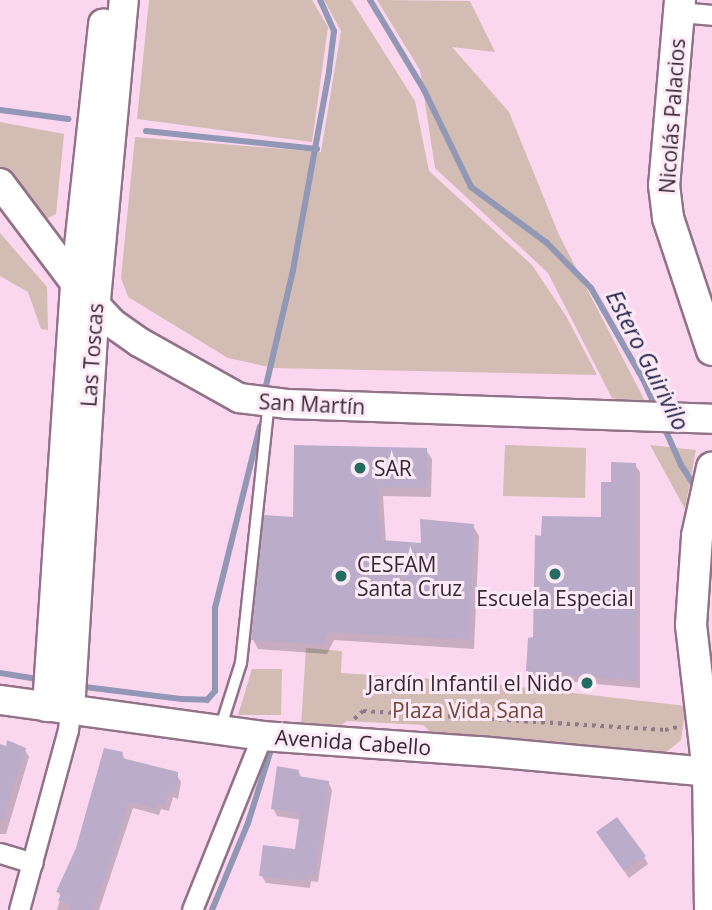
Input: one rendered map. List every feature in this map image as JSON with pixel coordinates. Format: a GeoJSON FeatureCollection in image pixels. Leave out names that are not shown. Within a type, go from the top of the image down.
{"type":"FeatureCollection","features":[{"type":"Feature","properties":{"kind":"main road","name":"Nicolás Palacios"},"geometry":{"type":"LineString","coordinates":[[680,6],[664,185],[668,218],[712,350]]}},
{"type":"Feature","properties":{"kind":"main road"},"geometry":{"type":"LineString","coordinates":[[710,910],[709,751],[691,625],[697,536],[712,468]]}},
{"type":"Feature","properties":{"kind":"street","name":"Las Toscas"},"geometry":{"type":"LineString","coordinates":[[59,709],[75,283],[105,0]]}},
{"type":"Feature","properties":{"kind":"street","name":"Las Toscas"},"geometry":{"type":"LineString","coordinates":[[59,709],[124,0]]}},
{"type":"Feature","properties":{"kind":"street"},"geometry":{"type":"LineString","coordinates":[[680,6],[712,15]]}},
{"type":"Feature","properties":{"kind":"street","name":"San Martín"},"geometry":{"type":"LineString","coordinates":[[0,183],[95,306],[139,342],[239,398],[269,403],[712,419]]}},
{"type":"Feature","properties":{"kind":"street","name":"Avenida Cabello"},"geometry":{"type":"LineString","coordinates":[[0,700],[262,736],[480,751],[709,751]]}},
{"type":"Feature","properties":{"kind":"street"},"geometry":{"type":"LineString","coordinates":[[19,910],[68,730],[59,709]]}},
{"type":"Feature","properties":{"kind":"street"},"geometry":{"type":"LineString","coordinates":[[192,910],[262,736]]}},
{"type":"Feature","properties":{"kind":"street"},"geometry":{"type":"LineString","coordinates":[[0,853],[33,863]]}},
{"type":"Feature","properties":{"kind":"lane"},"geometry":{"type":"LineString","coordinates":[[220,731],[241,663],[269,403]]}},
{"type":"Feature","properties":{"kind":"green space"},"geometry":{"type":"Polygon","coordinates":[[[149,0],[312,0],[328,27],[312,142],[137,119],[149,0]]]}},
{"type":"Feature","properties":{"kind":"green space"},"geometry":{"type":"Polygon","coordinates":[[[324,0],[351,0],[415,101],[429,171],[532,265],[566,316],[597,375],[274,368],[228,358],[128,297],[121,278],[135,137],[321,152],[341,31],[324,0]]]}},
{"type":"Feature","properties":{"kind":"green space"},"geometry":{"type":"Polygon","coordinates":[[[377,0],[470,1],[495,52],[452,47],[509,112],[559,235],[646,403],[612,398],[548,273],[435,168],[420,70],[377,0]]]}},
{"type":"Feature","properties":{"kind":"green space"},"geometry":{"type":"Polygon","coordinates":[[[0,122],[64,134],[56,214],[42,221],[0,167],[0,122]]]}},
{"type":"Feature","properties":{"kind":"green space"},"geometry":{"type":"Polygon","coordinates":[[[0,233],[47,287],[48,330],[41,329],[28,292],[0,276],[0,233]]]}},
{"type":"Feature","properties":{"kind":"green space"},"geometry":{"type":"Polygon","coordinates":[[[505,445],[586,448],[585,498],[503,496],[505,445]]]}},
{"type":"Feature","properties":{"kind":"green space"},"geometry":{"type":"Polygon","coordinates":[[[650,445],[696,450],[685,509],[650,445]]]}},
{"type":"Feature","properties":{"kind":"green space","name":"Plaza Vida Sana"},"geometry":{"type":"Polygon","coordinates":[[[306,648],[342,651],[341,673],[468,681],[686,706],[681,740],[658,759],[435,736],[423,725],[347,721],[337,728],[301,727],[306,648]]]}},
{"type":"Feature","properties":{"kind":"green space"},"geometry":{"type":"Polygon","coordinates":[[[252,669],[282,669],[281,715],[238,715],[252,669]]]}},
{"type":"Feature","properties":{"kind":"building","name":"CESFAM Santa Cruz"},"geometry":{"type":"Polygon","coordinates":[[[294,445],[427,448],[427,488],[379,487],[378,521],[383,521],[381,540],[421,543],[420,519],[474,524],[469,640],[329,632],[322,645],[251,640],[264,515],[293,517],[294,445]]]}},
{"type":"Feature","properties":{"kind":"building","name":"Escuela Especial"},"geometry":{"type":"Polygon","coordinates":[[[611,462],[636,463],[637,681],[526,671],[528,638],[533,637],[535,535],[541,536],[542,516],[601,517],[601,482],[611,482],[611,462]]]}},
{"type":"Feature","properties":{"kind":"building"},"geometry":{"type":"Polygon","coordinates":[[[7,740],[26,748],[3,819],[0,819],[0,744],[6,746],[7,740]]]}},
{"type":"Feature","properties":{"kind":"building"},"geometry":{"type":"Polygon","coordinates":[[[104,748],[123,752],[122,758],[178,772],[175,793],[169,791],[165,805],[157,803],[155,809],[129,801],[93,910],[69,910],[71,905],[58,901],[61,893],[56,892],[76,848],[104,748]]]}},
{"type":"Feature","properties":{"kind":"building"},"geometry":{"type":"Polygon","coordinates":[[[277,766],[299,770],[298,776],[329,781],[315,875],[307,874],[306,881],[259,876],[263,845],[295,849],[300,813],[271,809],[277,766]]]}},
{"type":"Feature","properties":{"kind":"building"},"geometry":{"type":"Polygon","coordinates":[[[617,817],[646,856],[624,871],[596,832],[617,817]]]}},
{"type":"Feature","properties":{"kind":"waterway"},"geometry":{"type":"LineString","coordinates":[[264,394],[293,270],[329,71],[334,31],[320,0]]}},
{"type":"Feature","properties":{"kind":"waterway","name":"Estero Guirivilo"},"geometry":{"type":"LineString","coordinates":[[370,0],[424,90],[471,187],[547,243],[591,288],[643,379],[657,410]]}},
{"type":"Feature","properties":{"kind":"waterway"},"geometry":{"type":"LineString","coordinates":[[0,110],[68,119]]}},
{"type":"Feature","properties":{"kind":"waterway"},"geometry":{"type":"LineString","coordinates":[[146,131],[317,149]]}},
{"type":"Feature","properties":{"kind":"waterway"},"geometry":{"type":"LineString","coordinates":[[85,687],[207,700],[215,691],[215,608],[260,426]]}},
{"type":"Feature","properties":{"kind":"waterway","name":"Estero Guirivilo"},"geometry":{"type":"LineString","coordinates":[[664,427],[681,465],[698,491]]}},
{"type":"Feature","properties":{"kind":"waterway"},"geometry":{"type":"LineString","coordinates":[[0,673],[38,679]]}},
{"type":"Feature","properties":{"kind":"waterway"},"geometry":{"type":"LineString","coordinates":[[212,910],[248,823],[270,753]]}},
{"type":"Feature","properties":{"kind":"place","name":"SAR"},"geometry":{"type":"Point","coordinates":[360,468]}},
{"type":"Feature","properties":{"kind":"place","name":"Escuela Especial"},"geometry":{"type":"Point","coordinates":[555,574]}},
{"type":"Feature","properties":{"kind":"place","name":"CESFAM Santa Cruz"},"geometry":{"type":"Point","coordinates":[341,576]}},
{"type":"Feature","properties":{"kind":"place","name":"Jardín Infantil el Nido"},"geometry":{"type":"Point","coordinates":[587,683]}}]}
